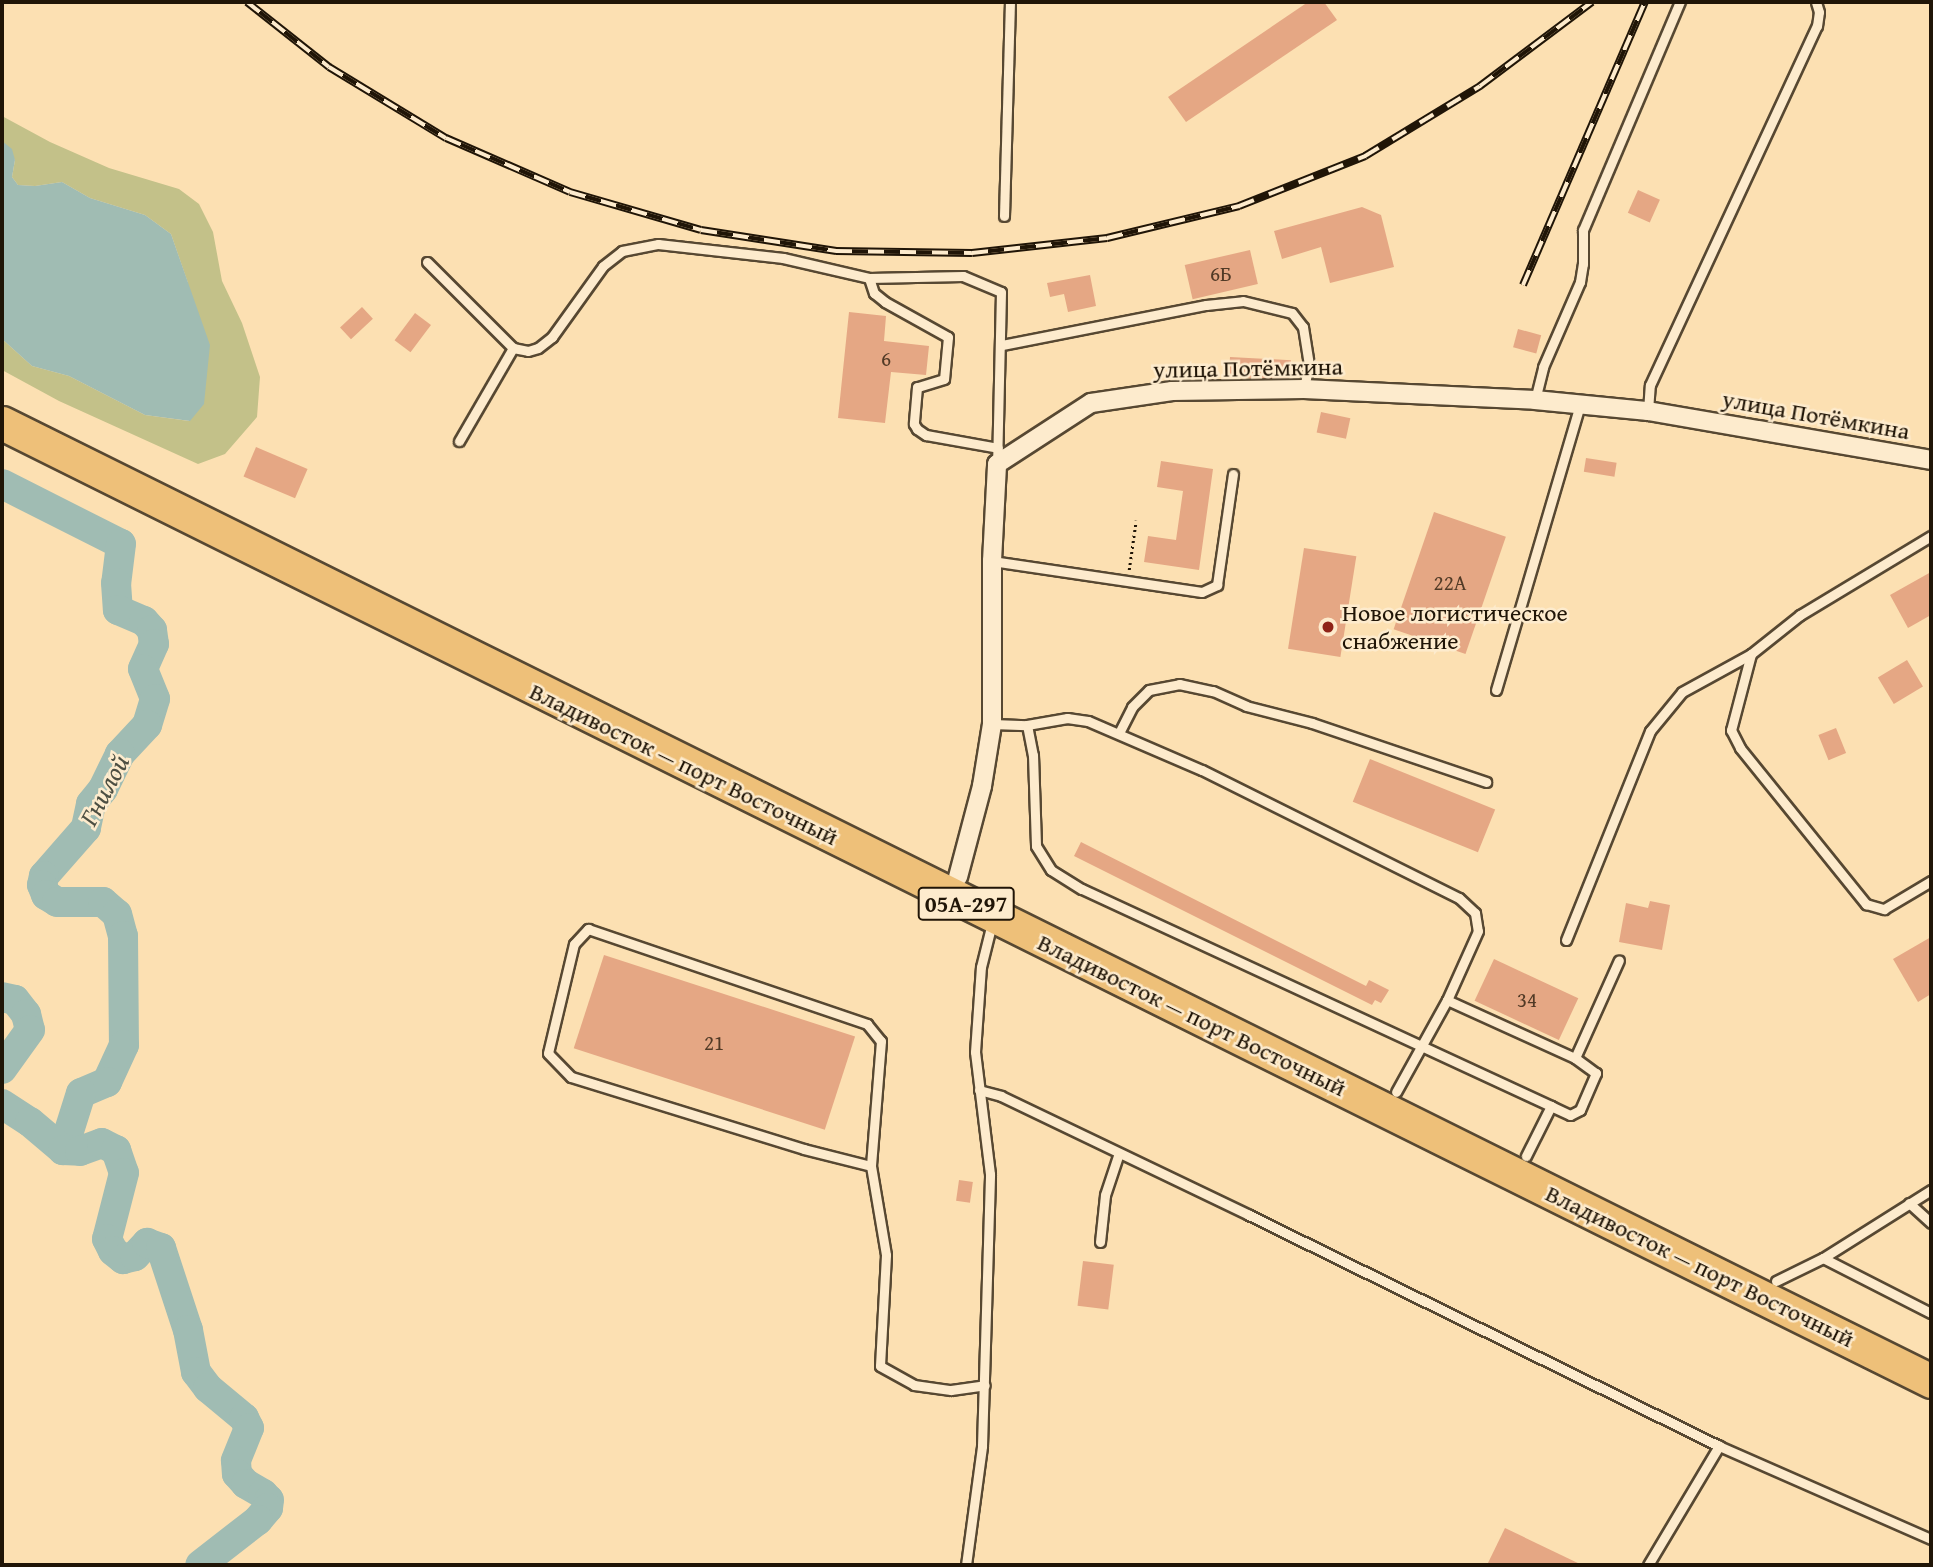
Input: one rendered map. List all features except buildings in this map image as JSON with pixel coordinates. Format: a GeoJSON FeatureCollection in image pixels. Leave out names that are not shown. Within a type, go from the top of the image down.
{"type":"FeatureCollection","features":[{"type":"Feature","properties":{"kind":"highway","name":"Владивосток — порт Восточный"},"geometry":{"type":"LineString","coordinates":[[2,401],[958,877],[1931,1356]]}},
{"type":"Feature","properties":{"kind":"highway","name":"Владивосток — порт Восточный"},"geometry":{"type":"LineString","coordinates":[[2,423],[1931,1381]]}},
{"type":"Feature","properties":{"kind":"street","name":"улица Потёмкина"},"geometry":{"type":"LineString","coordinates":[[998,456],[1091,403],[1172,391],[1304,389],[1535,400],[1648,411],[1931,460]]}},
{"type":"Feature","properties":{"kind":"street"},"geometry":{"type":"LineString","coordinates":[[958,877],[982,786],[992,724],[992,561],[998,456]]}},
{"type":"Feature","properties":{"kind":"lane"},"geometry":{"type":"LineString","coordinates":[[1004,216],[1010,2]]}},
{"type":"Feature","properties":{"kind":"lane"},"geometry":{"type":"LineString","coordinates":[[1535,400],[1543,367],[1580,282],[1583,230],[1680,2]]}},
{"type":"Feature","properties":{"kind":"lane"},"geometry":{"type":"LineString","coordinates":[[1648,411],[1650,385],[1816,26],[1819,12],[1816,2]]}},
{"type":"Feature","properties":{"kind":"lane"},"geometry":{"type":"LineString","coordinates":[[427,261],[513,348],[528,351],[538,348],[552,337],[603,266],[622,251],[658,244],[783,258],[869,278],[963,276],[1001,292],[998,456],[917,429],[914,424],[917,387],[944,379],[948,337],[885,302],[874,293],[869,278]]}},
{"type":"Feature","properties":{"kind":"lane"},"geometry":{"type":"LineString","coordinates":[[1002,345],[1206,305],[1243,301],[1292,313],[1303,327],[1309,363],[1304,389]]}},
{"type":"Feature","properties":{"kind":"lane"},"geometry":{"type":"LineString","coordinates":[[459,441],[513,348]]}},
{"type":"Feature","properties":{"kind":"lane"},"geometry":{"type":"LineString","coordinates":[[1496,690],[1580,404]]}},
{"type":"Feature","properties":{"kind":"lane"},"geometry":{"type":"LineString","coordinates":[[992,561],[1202,592],[1217,585],[1233,474]]}},
{"type":"Feature","properties":{"kind":"lane"},"geometry":{"type":"LineString","coordinates":[[1566,940],[1650,731],[1682,692],[1751,654],[1800,615],[1931,536]]}},
{"type":"Feature","properties":{"kind":"lane"},"geometry":{"type":"LineString","coordinates":[[1751,654],[1731,730],[1740,748],[1866,904],[1884,909],[1931,881]]}},
{"type":"Feature","properties":{"kind":"lane"},"geometry":{"type":"LineString","coordinates":[[1119,733],[1132,707],[1149,690],[1179,684],[1213,691],[1246,706],[1312,723],[1486,782]]}},
{"type":"Feature","properties":{"kind":"lane"},"geometry":{"type":"LineString","coordinates":[[992,724],[1027,725],[1067,718],[1088,721],[1202,770],[1459,898],[1475,913],[1478,931],[1447,1000],[1396,1092]]}},
{"type":"Feature","properties":{"kind":"lane"},"geometry":{"type":"LineString","coordinates":[[1027,725],[1033,755],[1036,846],[1051,870],[1082,889],[1354,1017],[1424,1045],[1570,1115],[1580,1110],[1596,1073],[1575,1058],[1447,1000]]}},
{"type":"Feature","properties":{"kind":"lane"},"geometry":{"type":"LineString","coordinates":[[966,1565],[982,1446],[990,1174],[975,1052],[981,967],[994,917]]}},
{"type":"Feature","properties":{"kind":"lane"},"geometry":{"type":"LineString","coordinates":[[871,1166],[804,1149],[571,1077],[548,1053],[574,944],[588,929],[867,1024],[881,1041],[871,1166],[886,1255],[880,1366],[914,1385],[951,1390],[985,1385]]}},
{"type":"Feature","properties":{"kind":"lane"},"geometry":{"type":"LineString","coordinates":[[1575,1058],[1619,960]]}},
{"type":"Feature","properties":{"kind":"lane"},"geometry":{"type":"LineString","coordinates":[[979,1090],[1001,1096],[1719,1446],[1931,1539]]}},
{"type":"Feature","properties":{"kind":"lane"},"geometry":{"type":"LineString","coordinates":[[1526,1156],[1551,1106]]}},
{"type":"Feature","properties":{"kind":"lane"},"geometry":{"type":"LineString","coordinates":[[1100,1242],[1105,1195],[1119,1153]]}},
{"type":"Feature","properties":{"kind":"lane"},"geometry":{"type":"LineString","coordinates":[[1776,1281],[1823,1258],[1931,1190]]}},
{"type":"Feature","properties":{"kind":"lane"},"geometry":{"type":"LineString","coordinates":[[1909,1203],[1931,1223]]}},
{"type":"Feature","properties":{"kind":"lane"},"geometry":{"type":"LineString","coordinates":[[1823,1258],[1931,1313]]}},
{"type":"Feature","properties":{"kind":"lane"},"geometry":{"type":"LineString","coordinates":[[1648,1565],[1719,1446]]}},
{"type":"Feature","properties":{"kind":"path"},"geometry":{"type":"LineString","coordinates":[[1127,580],[1136,520]]}},
{"type":"Feature","properties":{"kind":"shaded area"},"geometry":{"type":"Polygon","coordinates":[[[2,116],[50,142],[109,168],[179,189],[199,204],[213,232],[222,281],[242,323],[260,377],[257,417],[225,454],[198,464],[59,401],[2,370],[2,339],[32,366],[69,376],[145,415],[189,421],[188,283],[171,234],[145,215],[90,198],[62,182],[35,186],[18,185],[12,177],[15,160],[2,141],[2,116]]]}},
{"type":"Feature","properties":{"kind":"water"},"geometry":{"type":"Polygon","coordinates":[[[2,141],[12,149],[15,160],[12,177],[18,185],[35,186],[62,182],[90,198],[145,215],[171,234],[210,345],[204,404],[190,421],[145,415],[69,376],[32,366],[2,339],[2,141]]]}},
{"type":"Feature","properties":{"kind":"waterway","name":"Гнилой"},"geometry":{"type":"LineString","coordinates":[[2,484],[121,544],[116,583],[118,610],[144,621],[152,630],[154,644],[143,669],[155,699],[147,725],[120,754],[103,789],[91,804],[86,828],[44,876],[42,885],[46,895],[57,902],[103,902],[117,914],[123,936],[124,1045],[107,1082],[81,1093],[63,1150]]}},
{"type":"Feature","properties":{"kind":"waterway","name":"Гнилой"},"geometry":{"type":"LineString","coordinates":[[2,997],[15,1000],[26,1014],[30,1030],[2,1069]]}},
{"type":"Feature","properties":{"kind":"waterway","name":"Гнилой"},"geometry":{"type":"LineString","coordinates":[[2,1104],[30,1122],[63,1150],[80,1151],[102,1143],[116,1150],[124,1173],[107,1239],[113,1251],[123,1259],[135,1256],[147,1243],[161,1248],[188,1330],[196,1372],[208,1388],[244,1418],[249,1428],[236,1461],[237,1474],[269,1500],[268,1508],[258,1520],[200,1565]]}},
{"type":"Feature","properties":{"kind":"railway"},"geometry":{"type":"LineString","coordinates":[[247,2],[329,67],[446,138],[570,192],[701,230],[836,251],[972,253],[1107,238],[1239,206],[1365,156],[1480,86],[1592,2]]}},
{"type":"Feature","properties":{"kind":"railway"},"geometry":{"type":"LineString","coordinates":[[1523,285],[1645,2]]}},
{"type":"Feature","properties":{"kind":"place","name":"Новое логистическое снабжение"},"geometry":{"type":"Point","coordinates":[1328,627]}}]}
